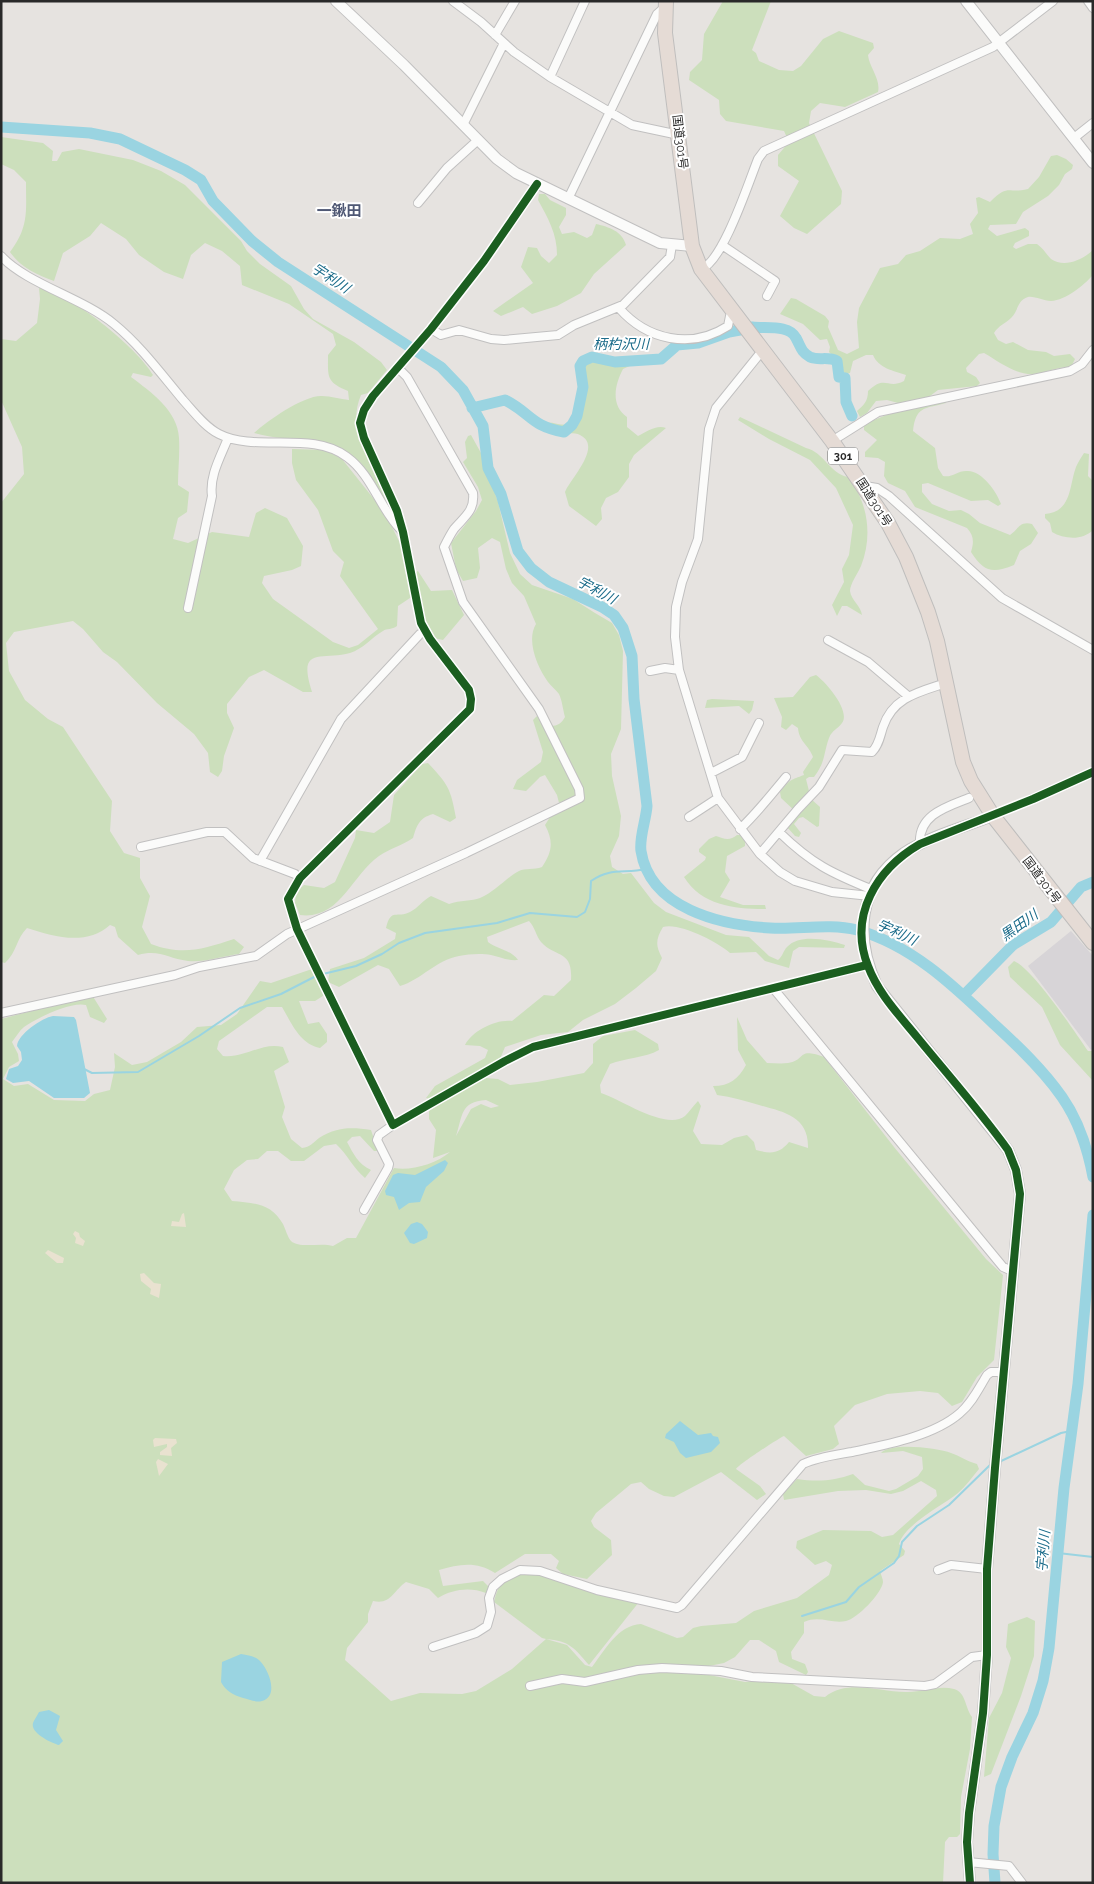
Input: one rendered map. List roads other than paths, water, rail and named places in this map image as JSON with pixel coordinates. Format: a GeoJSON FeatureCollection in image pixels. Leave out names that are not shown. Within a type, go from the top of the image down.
{"type":"FeatureCollection","features":[{"type":"Feature","properties":{"kind":"highway","name":"国道301号"},"geometry":{"type":"LineString","coordinates":[[666,4],[665,33],[692,246],[701,269],[865,486],[906,556],[931,622],[963,762],[983,803],[992,816],[1060,904],[1093,943]]}},
{"type":"Feature","properties":{"kind":"street"},"geometry":{"type":"LineString","coordinates":[[336,1],[364,26],[503,163],[537,184],[653,240],[672,245],[692,246]]}},
{"type":"Feature","properties":{"kind":"street"},"geometry":{"type":"LineString","coordinates":[[453,1],[550,77],[639,128],[679,136]]}},
{"type":"Feature","properties":{"kind":"street"},"geometry":{"type":"LineString","coordinates":[[495,35],[515,1]]}},
{"type":"Feature","properties":{"kind":"street"},"geometry":{"type":"LineString","coordinates":[[550,77],[585,1]]}},
{"type":"Feature","properties":{"kind":"street"},"geometry":{"type":"LineString","coordinates":[[966,1],[1093,163]]}},
{"type":"Feature","properties":{"kind":"street"},"geometry":{"type":"LineString","coordinates":[[701,269],[709,265],[722,245],[758,159],[764,151],[999,43],[1052,1]]}},
{"type":"Feature","properties":{"kind":"street"},"geometry":{"type":"LineString","coordinates":[[1088,1],[1093,8]]}},
{"type":"Feature","properties":{"kind":"street"},"geometry":{"type":"LineString","coordinates":[[568,199],[657,14],[666,4]]}},
{"type":"Feature","properties":{"kind":"street"},"geometry":{"type":"LineString","coordinates":[[463,125],[504,42]]}},
{"type":"Feature","properties":{"kind":"street"},"geometry":{"type":"LineString","coordinates":[[1074,138],[1093,123]]}},
{"type":"Feature","properties":{"kind":"street"},"geometry":{"type":"LineString","coordinates":[[418,203],[447,168],[478,140]]}},
{"type":"Feature","properties":{"kind":"street"},"geometry":{"type":"LineString","coordinates":[[394,1125],[316,968],[298,929],[288,899],[300,878],[470,709],[471,699],[469,690],[425,632],[421,623],[404,532],[397,511],[364,438],[360,423],[364,410],[372,396],[425,337],[484,260],[537,184]]}},
{"type":"Feature","properties":{"kind":"street"},"geometry":{"type":"LineString","coordinates":[[431,329],[441,334],[460,330],[497,340],[550,337],[619,308],[670,257],[672,245]]}},
{"type":"Feature","properties":{"kind":"street"},"geometry":{"type":"LineString","coordinates":[[722,245],[775,281],[767,296]]}},
{"type":"Feature","properties":{"kind":"street"},"geometry":{"type":"LineString","coordinates":[[1,256],[20,270],[114,324],[204,422],[218,434],[228,438],[314,444],[338,451],[359,468],[404,532]]}},
{"type":"Feature","properties":{"kind":"street"},"geometry":{"type":"LineString","coordinates":[[619,308],[652,333],[677,340],[703,339],[728,326],[730,316],[734,314]]}},
{"type":"Feature","properties":{"kind":"street"},"geometry":{"type":"LineString","coordinates":[[832,441],[878,412],[1070,371],[1082,364],[1093,350]]}},
{"type":"Feature","properties":{"kind":"street"},"geometry":{"type":"LineString","coordinates":[[762,351],[716,408],[710,424],[698,539],[682,582],[676,607],[675,637],[679,670],[718,798],[760,854],[780,872],[795,881],[832,892],[871,893]]}},
{"type":"Feature","properties":{"kind":"street"},"geometry":{"type":"LineString","coordinates":[[1,1013],[256,956],[277,940],[298,929],[580,798],[575,780],[539,709],[469,610],[459,592],[444,547],[454,529],[470,513],[474,503],[473,493],[407,376],[399,367]]}},
{"type":"Feature","properties":{"kind":"street"},"geometry":{"type":"LineString","coordinates":[[188,608],[212,496],[211,487],[214,472],[228,438]]}},
{"type":"Feature","properties":{"kind":"street"},"geometry":{"type":"LineString","coordinates":[[865,486],[877,488],[889,496],[1002,598],[1093,650]]}},
{"type":"Feature","properties":{"kind":"street"},"geometry":{"type":"LineString","coordinates":[[260,861],[341,719],[397,657],[420,634],[425,632]]}},
{"type":"Feature","properties":{"kind":"street"},"geometry":{"type":"LineString","coordinates":[[828,640],[868,662],[908,696]]}},
{"type":"Feature","properties":{"kind":"street"},"geometry":{"type":"LineString","coordinates":[[650,671],[665,668],[679,670]]}},
{"type":"Feature","properties":{"kind":"street"},"geometry":{"type":"LineString","coordinates":[[760,854],[819,787],[842,750],[867,753],[877,747],[891,711],[908,696],[946,683]]}},
{"type":"Feature","properties":{"kind":"street"},"geometry":{"type":"LineString","coordinates":[[711,773],[742,757],[759,723]]}},
{"type":"Feature","properties":{"kind":"street"},"geometry":{"type":"LineString","coordinates":[[970,1883],[968,1862],[969,1813],[983,1713],[987,1655],[988,1569],[995,1463],[1020,1194],[1016,1170],[1008,1150],[877,986],[867,965],[864,952],[863,918],[871,893],[892,864],[920,844],[992,816],[1093,772]]}},
{"type":"Feature","properties":{"kind":"street"},"geometry":{"type":"LineString","coordinates":[[740,829],[760,810],[769,796],[786,777]]}},
{"type":"Feature","properties":{"kind":"street"},"geometry":{"type":"LineString","coordinates":[[690,817],[718,798]]}},
{"type":"Feature","properties":{"kind":"street"},"geometry":{"type":"LineString","coordinates":[[920,844],[920,834],[930,816],[969,798]]}},
{"type":"Feature","properties":{"kind":"street"},"geometry":{"type":"LineString","coordinates":[[141,847],[207,832],[225,832],[260,861],[295,874],[300,878]]}},
{"type":"Feature","properties":{"kind":"street"},"geometry":{"type":"LineString","coordinates":[[779,832],[806,858],[871,893]]}},
{"type":"Feature","properties":{"kind":"street"},"geometry":{"type":"LineString","coordinates":[[364,1210],[389,1164],[377,1140],[379,1135],[505,1061],[533,1047],[867,965]]}},
{"type":"Feature","properties":{"kind":"street"},"geometry":{"type":"LineString","coordinates":[[773,988],[878,1112],[1003,1267],[1012,1271]]}},
{"type":"Feature","properties":{"kind":"street"},"geometry":{"type":"LineString","coordinates":[[433,1647],[466,1637],[487,1626],[491,1612],[489,1598],[493,1587],[502,1579],[520,1570],[540,1571],[597,1590],[677,1608],[682,1605],[803,1464],[821,1458],[882,1446],[916,1435],[944,1423],[967,1406],[987,1375],[992,1372],[1002,1372]]}},
{"type":"Feature","properties":{"kind":"street"},"geometry":{"type":"LineString","coordinates":[[938,1570],[951,1565],[988,1569]]}},
{"type":"Feature","properties":{"kind":"street"},"geometry":{"type":"LineString","coordinates":[[530,1686],[562,1679],[585,1682],[638,1670],[662,1668],[722,1671],[752,1677],[925,1686],[935,1684],[972,1658],[987,1655]]}},
{"type":"Feature","properties":{"kind":"street"},"geometry":{"type":"LineString","coordinates":[[968,1862],[1007,1866],[1022,1883]]}},
{"type":"Feature","properties":{"kind":"water"},"geometry":{"type":"Polygon","coordinates":[[[53,1016],[74,1017],[76,1020],[90,1093],[84,1098],[54,1098],[29,1081],[13,1083],[6,1079],[9,1069],[18,1066],[22,1060],[21,1052],[17,1046],[18,1041],[37,1023],[53,1016]]]}},
{"type":"Feature","properties":{"kind":"water"},"geometry":{"type":"Polygon","coordinates":[[[445,1160],[448,1163],[444,1171],[426,1187],[420,1202],[409,1203],[399,1210],[394,1197],[386,1195],[385,1191],[393,1175],[398,1173],[415,1175],[445,1160]]]}},
{"type":"Feature","properties":{"kind":"water"},"geometry":{"type":"Polygon","coordinates":[[[417,1222],[422,1224],[428,1232],[427,1238],[414,1244],[410,1243],[404,1233],[411,1224],[417,1222]]]}},
{"type":"Feature","properties":{"kind":"water"},"geometry":{"type":"Polygon","coordinates":[[[680,1421],[698,1435],[711,1433],[713,1436],[718,1437],[720,1443],[711,1452],[686,1458],[680,1453],[674,1442],[665,1438],[666,1434],[680,1421]]]}},
{"type":"Feature","properties":{"kind":"water"},"geometry":{"type":"Polygon","coordinates":[[[241,1654],[259,1660],[269,1675],[271,1682],[270,1694],[262,1701],[236,1696],[221,1682],[222,1662],[241,1654]]]}},
{"type":"Feature","properties":{"kind":"water"},"geometry":{"type":"Polygon","coordinates":[[[49,1710],[60,1716],[56,1730],[63,1741],[59,1745],[42,1737],[33,1727],[33,1722],[39,1712],[49,1710]]]}},
{"type":"Feature","properties":{"kind":"waterway","name":"宇利川"},"geometry":{"type":"LineString","coordinates":[[1,127],[90,133],[120,139],[185,170],[201,180],[213,201],[252,241],[278,262],[441,367],[463,390],[483,426],[488,468],[501,494],[518,551],[531,568],[549,582],[602,607],[614,615],[623,628],[632,656],[634,699],[647,806],[641,851],[647,871],[658,887],[673,900],[690,910],[710,918],[730,923],[770,928],[835,927],[857,930],[877,937],[914,957],[932,969],[964,996],[1022,1050],[1047,1077],[1068,1106],[1078,1125],[1093,1177]]}},
{"type":"Feature","properties":{"kind":"waterway","name":"柄杓沢川"},"geometry":{"type":"LineString","coordinates":[[752,327],[776,328],[788,331],[793,334],[803,351],[810,357],[837,361],[839,377],[845,378],[846,402],[852,416]]}},
{"type":"Feature","properties":{"kind":"waterway","name":"柄杓沢川"},"geometry":{"type":"LineString","coordinates":[[472,408],[505,400],[537,423],[564,432],[572,425],[577,416],[583,387],[580,366],[583,361],[592,357],[615,362],[661,359],[677,345],[698,343],[740,330]]}},
{"type":"Feature","properties":{"kind":"waterway"},"geometry":{"type":"LineString","coordinates":[[323,974],[356,966],[382,954],[399,943],[425,933],[497,923],[530,913],[577,917],[585,912],[590,899],[591,881],[611,872],[646,869]]}},
{"type":"Feature","properties":{"kind":"waterway","name":"黒田川"},"geometry":{"type":"LineString","coordinates":[[964,995],[1013,945],[1051,922],[1081,887],[1093,882]]}},
{"type":"Feature","properties":{"kind":"waterway"},"geometry":{"type":"LineString","coordinates":[[84,1069],[92,1073],[138,1072],[199,1036],[240,1008],[281,994],[318,975]]}},
{"type":"Feature","properties":{"kind":"waterway","name":"宇利川"},"geometry":{"type":"LineString","coordinates":[[995,1883],[994,1826],[1001,1787],[1012,1757],[1033,1713],[1043,1681],[1049,1648],[1064,1488],[1078,1384],[1093,1215]]}},
{"type":"Feature","properties":{"kind":"waterway"},"geometry":{"type":"LineString","coordinates":[[999,1462],[1061,1433],[1071,1431]]}},
{"type":"Feature","properties":{"kind":"waterway"},"geometry":{"type":"LineString","coordinates":[[802,1616],[846,1602],[859,1587],[894,1563],[899,1556],[902,1542],[917,1526],[949,1505],[990,1465]]}},
{"type":"Feature","properties":{"kind":"waterway"},"geometry":{"type":"LineString","coordinates":[[1058,1553],[1093,1557]]}},
{"type":"Feature","properties":{"kind":"district","name":"一鍬田"},"geometry":{"type":"Point","coordinates":[339,211]}}]}
